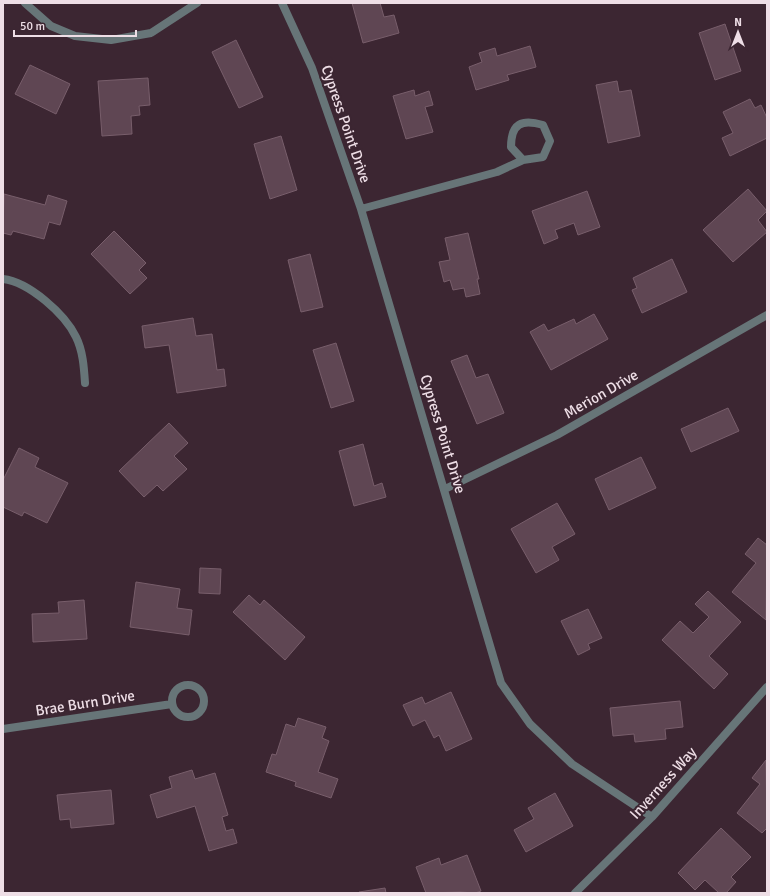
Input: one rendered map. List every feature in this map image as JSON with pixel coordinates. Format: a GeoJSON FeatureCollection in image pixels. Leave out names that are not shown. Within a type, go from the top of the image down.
{"type":"FeatureCollection","features":[{"type":"Feature","properties":{"kind":"street"},"geometry":{"type":"LineString","coordinates":[[26,3],[51,26],[69,34],[111,40],[151,33],[197,3]]}},
{"type":"Feature","properties":{"kind":"street","name":"Cypress Point Drive"},"geometry":{"type":"LineString","coordinates":[[282,3],[312,68],[361,210],[445,489],[501,683],[530,724],[572,764],[652,817]]}},
{"type":"Feature","properties":{"kind":"street"},"geometry":{"type":"LineString","coordinates":[[361,210],[497,172],[523,160],[543,157],[550,141],[543,125],[529,121],[518,125],[511,135],[511,146],[523,160]]}},
{"type":"Feature","properties":{"kind":"street"},"geometry":{"type":"LineString","coordinates":[[3,279],[10,280],[38,295],[59,311],[77,338],[83,358],[86,383]]}},
{"type":"Feature","properties":{"kind":"street","name":"Merion Drive"},"geometry":{"type":"LineString","coordinates":[[445,489],[557,435],[767,315]]}},
{"type":"Feature","properties":{"kind":"street"},"geometry":{"type":"LineString","coordinates":[[185,685],[194,686],[204,696],[203,709],[197,715],[190,718],[181,716],[172,704],[176,690],[185,685]]}},
{"type":"Feature","properties":{"kind":"street","name":"Inverness Way"},"geometry":{"type":"LineString","coordinates":[[575,893],[652,817],[767,687]]}},
{"type":"Feature","properties":{"kind":"street","name":"Brae Burn Drive"},"geometry":{"type":"LineString","coordinates":[[3,729],[172,704]]}},
{"type":"Feature","properties":{"kind":"building"},"geometry":{"type":"Polygon","coordinates":[[[352,3],[380,3],[384,17],[394,15],[399,33],[363,43],[352,3]]]}},
{"type":"Feature","properties":{"kind":"building"},"geometry":{"type":"Polygon","coordinates":[[[725,24],[741,71],[715,80],[699,33],[725,24]]]}},
{"type":"Feature","properties":{"kind":"building"},"geometry":{"type":"Polygon","coordinates":[[[236,40],[263,97],[239,108],[212,52],[236,40]]]}},
{"type":"Feature","properties":{"kind":"building"},"geometry":{"type":"Polygon","coordinates":[[[530,46],[536,67],[507,75],[509,80],[476,90],[469,67],[482,62],[479,53],[495,48],[497,56],[530,46]]]}},
{"type":"Feature","properties":{"kind":"building"},"geometry":{"type":"Polygon","coordinates":[[[30,65],[70,84],[56,114],[15,94],[30,65]]]}},
{"type":"Feature","properties":{"kind":"building"},"geometry":{"type":"Polygon","coordinates":[[[148,78],[150,105],[139,106],[140,115],[131,116],[132,134],[102,136],[98,81],[148,78]]]}},
{"type":"Feature","properties":{"kind":"building"},"geometry":{"type":"Polygon","coordinates":[[[617,81],[619,92],[631,90],[640,136],[608,143],[596,85],[617,81]]]}},
{"type":"Feature","properties":{"kind":"building"},"geometry":{"type":"Polygon","coordinates":[[[414,90],[415,96],[429,91],[433,105],[425,107],[433,132],[406,139],[393,96],[414,90]]]}},
{"type":"Feature","properties":{"kind":"building"},"geometry":{"type":"Polygon","coordinates":[[[750,99],[755,108],[761,105],[767,118],[767,138],[730,156],[722,138],[733,133],[723,112],[750,99]]]}},
{"type":"Feature","properties":{"kind":"building"},"geometry":{"type":"Polygon","coordinates":[[[281,136],[297,190],[270,199],[254,144],[281,136]]]}},
{"type":"Feature","properties":{"kind":"building"},"geometry":{"type":"Polygon","coordinates":[[[748,189],[767,211],[758,220],[767,232],[733,262],[703,230],[748,189]]]}},
{"type":"Feature","properties":{"kind":"building"},"geometry":{"type":"Polygon","coordinates":[[[587,191],[600,227],[578,235],[574,223],[555,230],[558,238],[544,244],[532,211],[587,191]]]}},
{"type":"Feature","properties":{"kind":"building"},"geometry":{"type":"Polygon","coordinates":[[[4,194],[45,205],[48,195],[67,201],[60,225],[49,222],[44,239],[13,231],[11,235],[3,233],[4,194]]]}},
{"type":"Feature","properties":{"kind":"building"},"geometry":{"type":"Polygon","coordinates":[[[114,231],[146,263],[139,270],[147,278],[130,294],[91,254],[114,231]]]}},
{"type":"Feature","properties":{"kind":"building"},"geometry":{"type":"Polygon","coordinates":[[[468,233],[479,279],[477,279],[480,294],[466,297],[464,288],[453,290],[450,280],[444,282],[439,262],[450,260],[445,238],[468,233]]]}},
{"type":"Feature","properties":{"kind":"building"},"geometry":{"type":"Polygon","coordinates":[[[310,254],[323,307],[301,312],[288,260],[310,254]]]}},
{"type":"Feature","properties":{"kind":"building"},"geometry":{"type":"Polygon","coordinates":[[[672,259],[687,292],[642,313],[632,290],[637,288],[633,278],[672,259]]]}},
{"type":"Feature","properties":{"kind":"building"},"geometry":{"type":"Polygon","coordinates":[[[594,314],[608,339],[551,370],[530,332],[544,324],[548,331],[574,319],[576,324],[594,314]]]}},
{"type":"Feature","properties":{"kind":"building"},"geometry":{"type":"Polygon","coordinates":[[[193,318],[196,336],[212,334],[217,370],[224,369],[226,386],[177,393],[169,345],[145,348],[142,326],[193,318]]]}},
{"type":"Feature","properties":{"kind":"building"},"geometry":{"type":"Polygon","coordinates":[[[336,343],[354,401],[331,408],[313,350],[336,343]]]}},
{"type":"Feature","properties":{"kind":"building"},"geometry":{"type":"Polygon","coordinates":[[[467,355],[476,378],[488,374],[504,413],[477,424],[451,361],[467,355]]]}},
{"type":"Feature","properties":{"kind":"building"},"geometry":{"type":"Polygon","coordinates":[[[728,408],[739,431],[691,452],[681,429],[728,408]]]}},
{"type":"Feature","properties":{"kind":"building"},"geometry":{"type":"Polygon","coordinates":[[[169,423],[188,443],[174,456],[187,469],[163,491],[157,485],[144,497],[119,471],[169,423]]]}},
{"type":"Feature","properties":{"kind":"building"},"geometry":{"type":"Polygon","coordinates":[[[363,444],[374,486],[382,483],[386,497],[354,506],[339,451],[363,444]]]}},
{"type":"Feature","properties":{"kind":"building"},"geometry":{"type":"Polygon","coordinates":[[[19,448],[39,458],[35,467],[68,483],[47,523],[24,512],[22,516],[3,507],[3,480],[19,448]]]}},
{"type":"Feature","properties":{"kind":"building"},"geometry":{"type":"Polygon","coordinates":[[[641,457],[656,488],[609,510],[595,479],[641,457]]]}},
{"type":"Feature","properties":{"kind":"building"},"geometry":{"type":"Polygon","coordinates":[[[557,503],[575,534],[552,547],[559,560],[536,573],[511,529],[557,503]]]}},
{"type":"Feature","properties":{"kind":"building"},"geometry":{"type":"Polygon","coordinates":[[[758,538],[767,545],[766,620],[732,592],[756,563],[745,554],[758,538]]]}},
{"type":"Feature","properties":{"kind":"building"},"geometry":{"type":"Polygon","coordinates":[[[200,568],[221,569],[220,594],[199,593],[200,568]]]}},
{"type":"Feature","properties":{"kind":"building"},"geometry":{"type":"Polygon","coordinates":[[[136,582],[180,589],[177,608],[192,610],[189,635],[130,627],[136,582]]]}},
{"type":"Feature","properties":{"kind":"building"},"geometry":{"type":"Polygon","coordinates":[[[708,591],[741,622],[709,656],[728,674],[714,689],[662,640],[680,621],[693,633],[709,617],[695,604],[708,591]]]}},
{"type":"Feature","properties":{"kind":"building"},"geometry":{"type":"Polygon","coordinates":[[[249,595],[260,605],[264,600],[305,637],[285,660],[233,612],[249,595]]]}},
{"type":"Feature","properties":{"kind":"building"},"geometry":{"type":"Polygon","coordinates":[[[84,600],[87,639],[33,642],[32,614],[59,613],[58,602],[84,600]]]}},
{"type":"Feature","properties":{"kind":"building"},"geometry":{"type":"Polygon","coordinates":[[[588,609],[602,638],[588,644],[590,649],[578,655],[561,621],[588,609]]]}},
{"type":"Feature","properties":{"kind":"building"},"geometry":{"type":"Polygon","coordinates":[[[451,692],[472,739],[446,751],[439,735],[434,738],[425,720],[413,726],[403,705],[422,697],[425,704],[451,692]]]}},
{"type":"Feature","properties":{"kind":"building"},"geometry":{"type":"Polygon","coordinates":[[[680,701],[683,727],[665,729],[666,739],[635,742],[634,734],[613,736],[610,708],[680,701]]]}},
{"type":"Feature","properties":{"kind":"building"},"geometry":{"type":"Polygon","coordinates":[[[298,718],[326,727],[322,738],[329,741],[318,772],[338,779],[331,798],[295,786],[296,782],[266,772],[272,754],[276,755],[286,724],[295,727],[298,718]]]}},
{"type":"Feature","properties":{"kind":"building"},"geometry":{"type":"Polygon","coordinates":[[[766,760],[767,828],[762,833],[737,813],[760,784],[752,778],[766,760]]]}},
{"type":"Feature","properties":{"kind":"building"},"geometry":{"type":"Polygon","coordinates":[[[192,770],[195,779],[215,773],[228,815],[222,817],[226,831],[233,829],[237,843],[209,851],[195,806],[157,818],[150,795],[172,788],[169,777],[192,770]]]}},
{"type":"Feature","properties":{"kind":"building"},"geometry":{"type":"Polygon","coordinates":[[[111,790],[114,824],[71,828],[70,819],[60,820],[57,795],[111,790]]]}},
{"type":"Feature","properties":{"kind":"building"},"geometry":{"type":"Polygon","coordinates":[[[555,793],[573,826],[526,852],[514,830],[534,819],[528,808],[555,793]]]}},
{"type":"Feature","properties":{"kind":"building"},"geometry":{"type":"Polygon","coordinates":[[[721,828],[751,857],[731,877],[736,882],[726,893],[719,893],[705,880],[695,890],[678,873],[721,828]]]}},
{"type":"Feature","properties":{"kind":"building"},"geometry":{"type":"Polygon","coordinates":[[[467,855],[481,891],[475,893],[426,893],[416,867],[439,858],[441,865],[467,855]]]}},
{"type":"Feature","properties":{"kind":"building"},"geometry":{"type":"Polygon","coordinates":[[[385,888],[386,893],[359,893],[359,892],[385,888]]]}}]}
